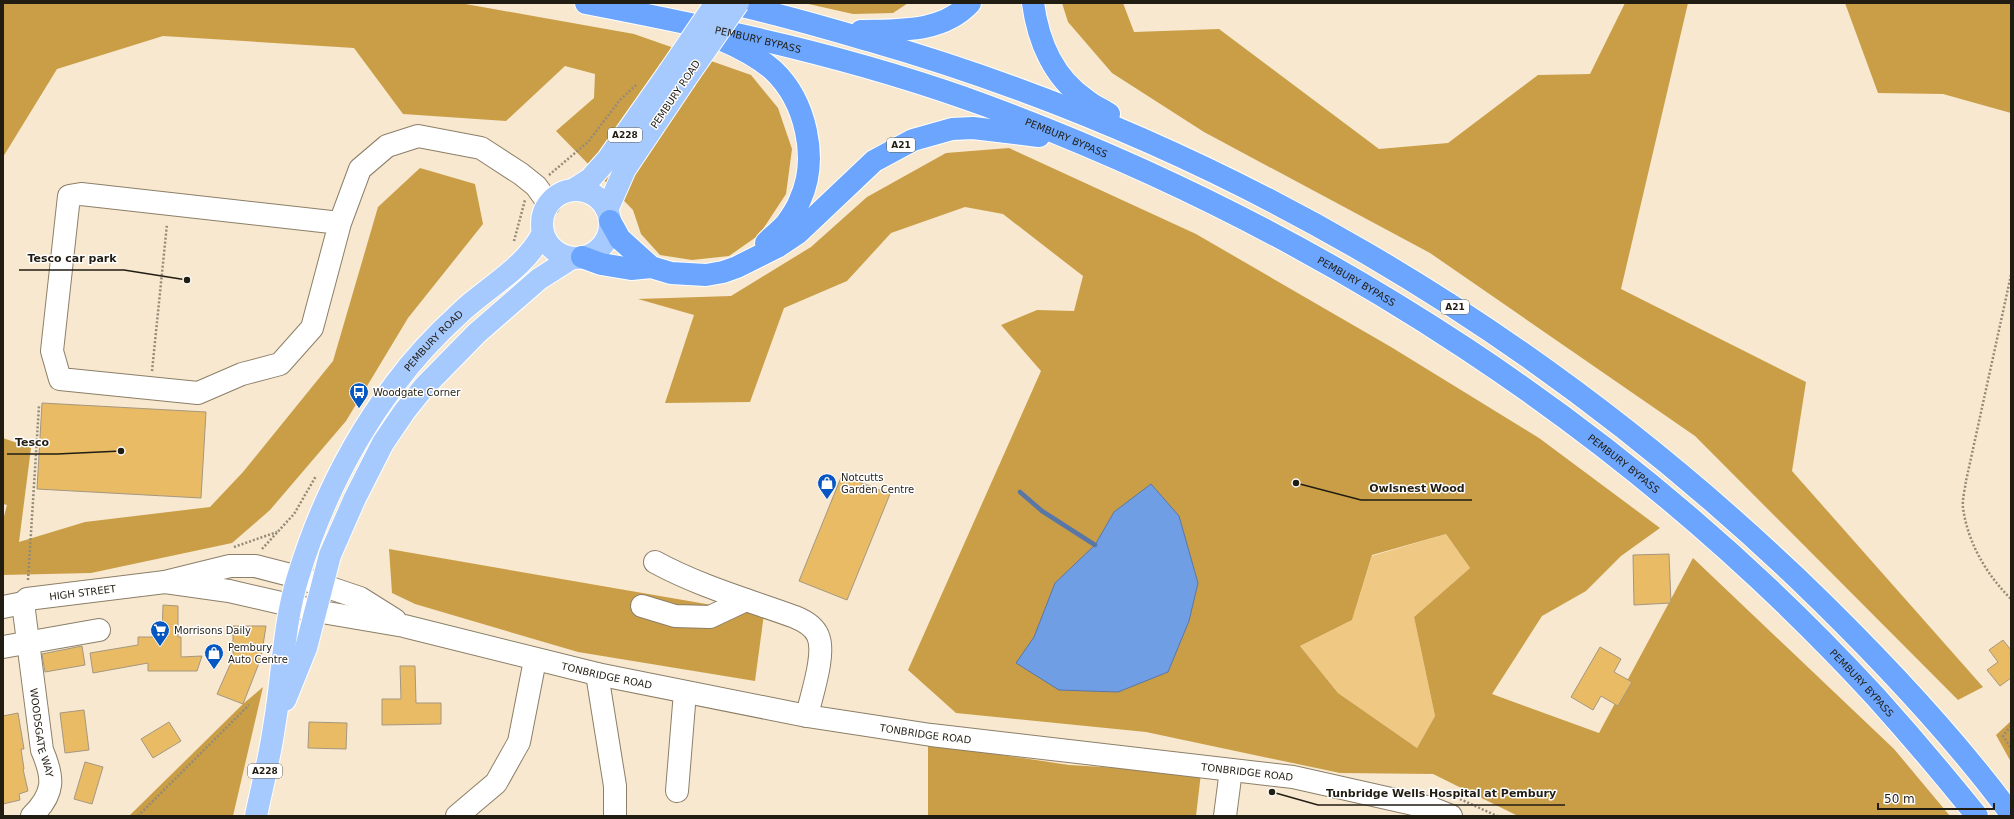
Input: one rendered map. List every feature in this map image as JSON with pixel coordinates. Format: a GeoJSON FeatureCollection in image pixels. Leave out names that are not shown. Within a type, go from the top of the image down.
{"type":"FeatureCollection","features":[{"type":"Feature","properties":{"kind":"highway","name":"PEMBURY BYPASS"},"geometry":{"type":"LineString","coordinates":[[586,3],[749,36],[914,81],[984,105],[1129,163],[1242,217],[1324,260],[1404,307],[1489,363],[1580,428],[1655,488],[1744,565],[1812,632],[1874,696],[1977,816]]}},
{"type":"Feature","properties":{"kind":"highway","name":"A21"},"geometry":{"type":"LineString","coordinates":[[728,3],[763,10],[922,56],[999,82],[1141,138],[1254,192],[1338,237],[1422,286],[1508,342],[1597,407],[1674,468],[1762,545],[1844,623],[1956,746],[2011,814]]}},
{"type":"Feature","properties":{"kind":"highway","name":"A21"},"geometry":{"type":"LineString","coordinates":[[838,32],[904,31],[926,27],[947,20],[970,3]]}},
{"type":"Feature","properties":{"kind":"highway","name":"A21"},"geometry":{"type":"LineString","coordinates":[[1032,3],[1047,53],[1056,69],[1068,85],[1084,99],[1112,115],[1141,138]]}},
{"type":"Feature","properties":{"kind":"highway","name":"A21"},"geometry":{"type":"LineString","coordinates":[[677,21],[737,46],[773,70],[793,98],[808,137],[809,155],[806,186],[800,201],[786,224],[770,239],[756,257]]}},
{"type":"Feature","properties":{"kind":"highway","name":"A21"},"geometry":{"type":"LineString","coordinates":[[577,258],[631,269],[651,267],[671,273],[706,275],[736,268],[777,247],[798,233],[874,161],[913,140],[952,129],[973,128],[1001,130],[1082,143]]}},
{"type":"Feature","properties":{"kind":"highway","name":"A21"},"geometry":{"type":"LineString","coordinates":[[608,216],[620,239],[651,267]]}},
{"type":"Feature","properties":{"kind":"main road","name":"PEMBURY ROAD"},"geometry":{"type":"LineString","coordinates":[[608,216],[625,169],[677,77],[716,3]]}},
{"type":"Feature","properties":{"kind":"main road","name":"PEMBURY ROAD"},"geometry":{"type":"LineString","coordinates":[[573,190],[590,180],[738,3]]}},
{"type":"Feature","properties":{"kind":"main road"},"geometry":{"type":"LineString","coordinates":[[573,190],[583,191],[593,195],[601,201],[608,216],[609,234],[603,245],[594,253],[577,258],[562,255],[554,250],[547,242],[543,233],[543,218],[549,204],[560,194],[573,190]]}},
{"type":"Feature","properties":{"kind":"main road","name":"PEMBURY ROAD"},"geometry":{"type":"LineString","coordinates":[[298,577],[334,485],[370,420],[396,382],[461,312],[525,260],[536,246],[543,233]]}},
{"type":"Feature","properties":{"kind":"main road","name":"A228"},"geometry":{"type":"LineString","coordinates":[[274,727],[306,648],[330,555],[355,498],[383,443],[404,412],[424,387],[477,333],[539,279],[577,258]]}},
{"type":"Feature","properties":{"kind":"main road","name":"A228"},"geometry":{"type":"LineString","coordinates":[[256,816],[274,727],[291,604],[298,577]]}},
{"type":"Feature","properties":{"kind":"street"},"geometry":{"type":"LineString","coordinates":[[340,223],[80,194],[69,196],[52,351],[60,380],[198,393],[242,374],[280,364],[312,328],[340,223],[360,169],[387,146],[418,136],[481,148],[521,174],[536,186],[549,204]]}},
{"type":"Feature","properties":{"kind":"street"},"geometry":{"type":"LineString","coordinates":[[655,562],[670,570],[807,622],[819,637],[820,661],[807,716]]}},
{"type":"Feature","properties":{"kind":"street","name":"HIGH STREET"},"geometry":{"type":"LineString","coordinates":[[18,603],[164,582],[230,566],[255,566],[322,584]]}},
{"type":"Feature","properties":{"kind":"street","name":"HIGH STREET"},"geometry":{"type":"LineString","coordinates":[[164,582],[229,591],[291,604],[316,611]]}},
{"type":"Feature","properties":{"kind":"street","name":"TONBRIDGE ROAD"},"geometry":{"type":"LineString","coordinates":[[322,584],[360,598],[404,626]]}},
{"type":"Feature","properties":{"kind":"street"},"geometry":{"type":"LineString","coordinates":[[642,606],[674,616],[710,617],[746,600]]}},
{"type":"Feature","properties":{"kind":"street","name":"WOODSGATE WAY"},"geometry":{"type":"LineString","coordinates":[[18,603],[28,643],[42,750],[50,769],[50,788],[45,803],[32,816]]}},
{"type":"Feature","properties":{"kind":"street","name":"TONBRIDGE ROAD"},"geometry":{"type":"LineString","coordinates":[[316,611],[404,626],[535,660],[597,674],[807,716],[931,735],[1293,777],[1431,808],[1452,806]]}},
{"type":"Feature","properties":{"kind":"street"},"geometry":{"type":"LineString","coordinates":[[3,646],[99,630]]}},
{"type":"Feature","properties":{"kind":"street"},"geometry":{"type":"LineString","coordinates":[[457,816],[496,783],[519,742],[535,660]]}},
{"type":"Feature","properties":{"kind":"street"},"geometry":{"type":"LineString","coordinates":[[597,674],[615,786],[615,816]]}},
{"type":"Feature","properties":{"kind":"street"},"geometry":{"type":"LineString","coordinates":[[677,791],[685,692]]}},
{"type":"Feature","properties":{"kind":"street"},"geometry":{"type":"LineString","coordinates":[[1224,816],[1231,770]]}},
{"type":"Feature","properties":{"kind":"path"},"geometry":{"type":"LineString","coordinates":[[150,388],[167,224]]}},
{"type":"Feature","properties":{"kind":"path"},"geometry":{"type":"LineString","coordinates":[[2011,275],[1966,481],[1963,507],[1970,535],[1986,570],[1994,582],[2011,599]]}},
{"type":"Feature","properties":{"kind":"path"},"geometry":{"type":"LineString","coordinates":[[18,603],[39,406]]}},
{"type":"Feature","properties":{"kind":"path"},"geometry":{"type":"LineString","coordinates":[[138,816],[249,705]]}},
{"type":"Feature","properties":{"kind":"path"},"geometry":{"type":"LineString","coordinates":[[2011,726],[2003,736],[2011,748]]}},
{"type":"Feature","properties":{"kind":"path"},"geometry":{"type":"LineString","coordinates":[[1452,806],[1497,816]]}},
{"type":"Feature","properties":{"kind":"shaded area"},"geometry":{"type":"Polygon","coordinates":[[[3,3],[460,3],[634,34],[751,75],[778,108],[792,149],[786,194],[759,235],[729,256],[692,260],[660,255],[641,234],[633,210],[556,131],[594,98],[595,74],[565,66],[506,121],[403,114],[354,48],[163,36],[57,69],[3,157],[3,3]]]}},
{"type":"Feature","properties":{"kind":"shaded area"},"geometry":{"type":"Polygon","coordinates":[[[804,3],[908,3],[893,13],[853,14],[804,3]]]}},
{"type":"Feature","properties":{"kind":"shaded area"},"geometry":{"type":"Polygon","coordinates":[[[1062,3],[1123,3],[1134,32],[1219,29],[1379,149],[1448,143],[1538,75],[1590,74],[1625,3],[1688,3],[1621,289],[1806,382],[1792,471],[1983,687],[1958,700],[1695,436],[1430,253],[1204,132],[1112,73],[1068,22],[1062,3]]]}},
{"type":"Feature","properties":{"kind":"shaded area"},"geometry":{"type":"Polygon","coordinates":[[[1845,3],[2011,3],[2011,113],[1943,94],[1878,93],[1845,3]]]}},
{"type":"Feature","properties":{"kind":"shaded area"},"geometry":{"type":"Polygon","coordinates":[[[1009,148],[1196,234],[1391,347],[1539,438],[1660,528],[1621,556],[1586,591],[1542,616],[1492,694],[1599,733],[1693,558],[1894,749],[1950,816],[1518,816],[1433,774],[1340,773],[1146,732],[956,713],[908,670],[1041,371],[1001,325],[1037,310],[1074,311],[1083,276],[1003,214],[965,207],[891,233],[847,281],[784,308],[750,402],[665,403],[694,315],[638,299],[731,296],[811,247],[867,197],[946,153],[1009,148]],[[1446,534],[1372,555],[1352,620],[1300,646],[1338,693],[1417,748],[1435,716],[1414,617],[1470,568],[1446,534]]]}},
{"type":"Feature","properties":{"kind":"shaded area"},"geometry":{"type":"Polygon","coordinates":[[[420,168],[475,184],[483,224],[408,318],[346,421],[270,510],[232,543],[91,573],[3,575],[3,520],[7,505],[3,504],[3,438],[31,448],[19,542],[85,522],[210,507],[243,472],[333,361],[378,207],[420,168]]]}},
{"type":"Feature","properties":{"kind":"shaded area"},"geometry":{"type":"Polygon","coordinates":[[[1446,534],[1470,568],[1414,617],[1435,716],[1417,748],[1338,693],[1300,646],[1352,620],[1372,556],[1446,534]]]}},
{"type":"Feature","properties":{"kind":"shaded area"},"geometry":{"type":"Polygon","coordinates":[[[389,549],[764,614],[755,681],[578,652],[415,604],[392,593],[389,549]]]}},
{"type":"Feature","properties":{"kind":"shaded area"},"geometry":{"type":"Polygon","coordinates":[[[263,687],[233,816],[129,816],[243,704],[263,687]]]}},
{"type":"Feature","properties":{"kind":"shaded area"},"geometry":{"type":"Polygon","coordinates":[[[2011,721],[2011,762],[1996,735],[2011,721]]]}},
{"type":"Feature","properties":{"kind":"shaded area"},"geometry":{"type":"Polygon","coordinates":[[[928,744],[1069,765],[1201,773],[1196,816],[928,816],[928,744]]]}},
{"type":"Feature","properties":{"kind":"water"},"geometry":{"type":"Polygon","coordinates":[[[1151,484],[1179,516],[1198,583],[1189,621],[1168,672],[1118,692],[1059,690],[1016,663],[1034,637],[1055,583],[1095,545],[1114,512],[1151,484]]]}},
{"type":"Feature","properties":{"kind":"building"},"geometry":{"type":"Polygon","coordinates":[[[42,403],[206,412],[201,498],[37,489],[42,403]]]}},
{"type":"Feature","properties":{"kind":"building"},"geometry":{"type":"Polygon","coordinates":[[[842,475],[890,494],[847,600],[799,581],[842,475]]]}},
{"type":"Feature","properties":{"kind":"building"},"geometry":{"type":"Polygon","coordinates":[[[1669,554],[1671,603],[1634,605],[1633,555],[1669,554]]]}},
{"type":"Feature","properties":{"kind":"building"},"geometry":{"type":"Polygon","coordinates":[[[163,605],[178,606],[178,637],[181,637],[181,657],[202,656],[197,671],[148,671],[148,663],[93,673],[90,653],[138,645],[138,637],[162,637],[163,605]]]}},
{"type":"Feature","properties":{"kind":"building"},"geometry":{"type":"Polygon","coordinates":[[[233,626],[266,626],[261,658],[243,704],[217,694],[233,658],[233,626]]]}},
{"type":"Feature","properties":{"kind":"building"},"geometry":{"type":"Polygon","coordinates":[[[2003,640],[2011,650],[2011,678],[2000,686],[1987,670],[1998,662],[1989,650],[2003,640]]]}},
{"type":"Feature","properties":{"kind":"building"},"geometry":{"type":"Polygon","coordinates":[[[82,646],[85,665],[45,672],[42,654],[82,646]]]}},
{"type":"Feature","properties":{"kind":"building"},"geometry":{"type":"Polygon","coordinates":[[[1600,647],[1621,659],[1614,672],[1632,682],[1618,706],[1601,696],[1593,710],[1571,697],[1600,647]]]}},
{"type":"Feature","properties":{"kind":"building"},"geometry":{"type":"Polygon","coordinates":[[[400,666],[415,666],[416,703],[441,703],[441,724],[382,725],[382,699],[401,699],[400,666]]]}},
{"type":"Feature","properties":{"kind":"building"},"geometry":{"type":"Polygon","coordinates":[[[84,710],[89,750],[65,753],[60,713],[84,710]]]}},
{"type":"Feature","properties":{"kind":"building"},"geometry":{"type":"Polygon","coordinates":[[[18,713],[24,749],[21,749],[23,769],[28,791],[19,794],[20,800],[3,804],[3,716],[18,713]]]}},
{"type":"Feature","properties":{"kind":"building"},"geometry":{"type":"Polygon","coordinates":[[[169,722],[181,741],[153,758],[141,739],[169,722]]]}},
{"type":"Feature","properties":{"kind":"building"},"geometry":{"type":"Polygon","coordinates":[[[309,722],[347,723],[346,749],[308,748],[309,722]]]}},
{"type":"Feature","properties":{"kind":"building"},"geometry":{"type":"Polygon","coordinates":[[[85,762],[103,767],[92,804],[74,799],[85,762]]]}},
{"type":"Feature","properties":{"kind":"waterway"},"geometry":{"type":"LineString","coordinates":[[1020,492],[1042,511],[1095,545]]}},
{"type":"Feature","properties":{"kind":"place","name":"Tesco car park"},"geometry":{"type":"Point","coordinates":[187,280]}},
{"type":"Feature","properties":{"kind":"place","name":"Woodgate Corner"},"geometry":{"type":"Point","coordinates":[359,409]}},
{"type":"Feature","properties":{"kind":"place","name":"Tesco"},"geometry":{"type":"Point","coordinates":[121,451]}},
{"type":"Feature","properties":{"kind":"place","name":"Owlsnest Wood"},"geometry":{"type":"Point","coordinates":[1296,483]}},
{"type":"Feature","properties":{"kind":"place","name":"Notcutts Garden Centre"},"geometry":{"type":"Point","coordinates":[827,500]}},
{"type":"Feature","properties":{"kind":"place","name":"Morrisons Daily"},"geometry":{"type":"Point","coordinates":[160,647]}},
{"type":"Feature","properties":{"kind":"place","name":"Pembury Auto Centre"},"geometry":{"type":"Point","coordinates":[214,670]}},
{"type":"Feature","properties":{"kind":"place","name":"Tunbridge Wells Hospital at Pembury"},"geometry":{"type":"Point","coordinates":[1272,792]}}]}
